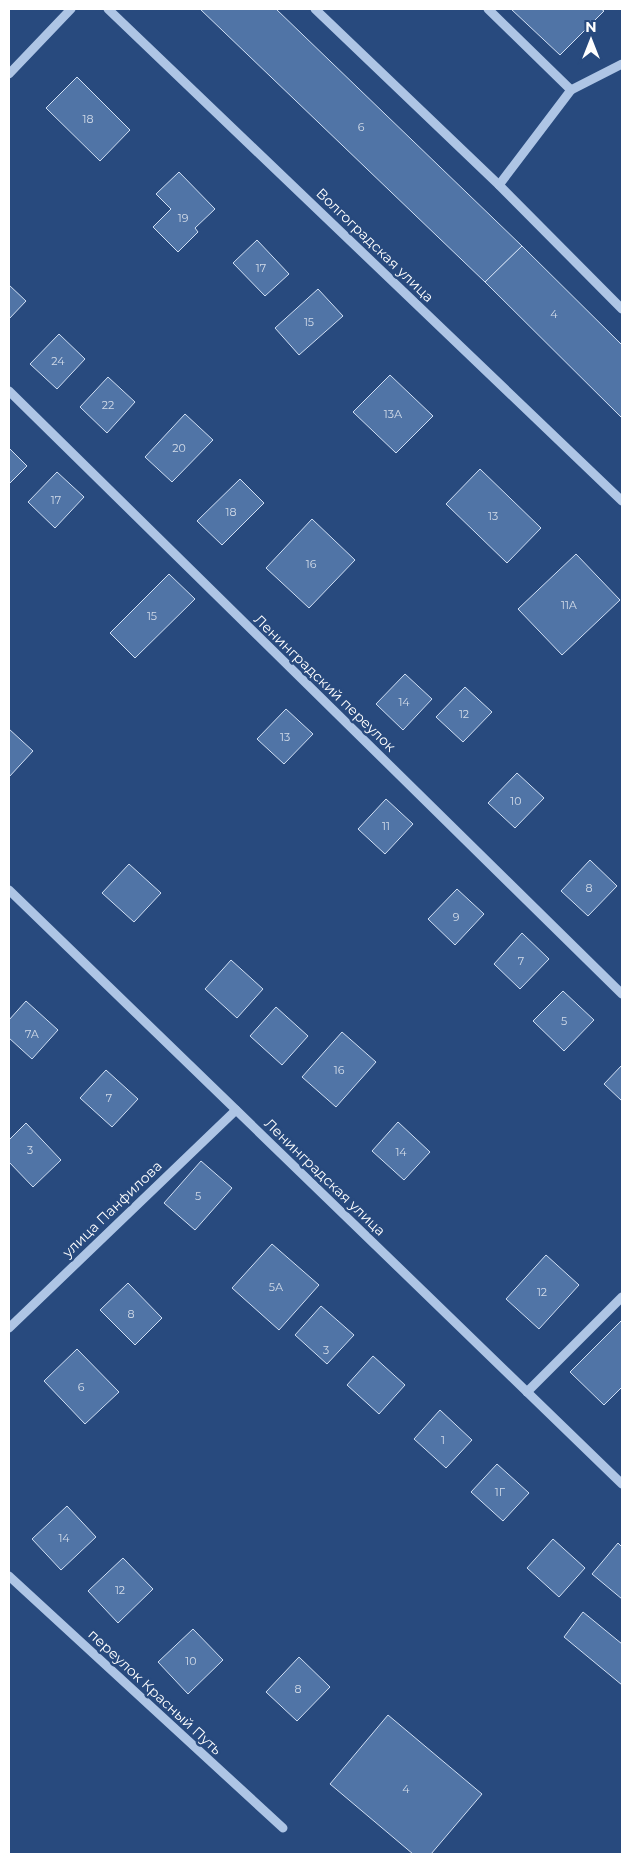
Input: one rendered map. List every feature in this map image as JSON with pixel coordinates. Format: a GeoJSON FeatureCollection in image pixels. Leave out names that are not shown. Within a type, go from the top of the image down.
{"type":"FeatureCollection","features":[{"type":"Feature","properties":{"kind":"street"},"geometry":{"type":"LineString","coordinates":[[9,74],[71,9]]}},
{"type":"Feature","properties":{"kind":"street","name":"Волгоградская улица"},"geometry":{"type":"LineString","coordinates":[[108,9],[622,501]]}},
{"type":"Feature","properties":{"kind":"street"},"geometry":{"type":"LineString","coordinates":[[315,9],[498,185],[622,309]]}},
{"type":"Feature","properties":{"kind":"street"},"geometry":{"type":"LineString","coordinates":[[488,9],[571,90]]}},
{"type":"Feature","properties":{"kind":"street"},"geometry":{"type":"LineString","coordinates":[[498,185],[571,90],[622,64]]}},
{"type":"Feature","properties":{"kind":"street","name":"Ленинградский переулок"},"geometry":{"type":"LineString","coordinates":[[9,391],[622,994]]}},
{"type":"Feature","properties":{"kind":"street","name":"Ленинградская улица"},"geometry":{"type":"LineString","coordinates":[[9,890],[622,1484]]}},
{"type":"Feature","properties":{"kind":"street","name":"улица Панфилова"},"geometry":{"type":"LineString","coordinates":[[9,1328],[236,1110]]}},
{"type":"Feature","properties":{"kind":"street"},"geometry":{"type":"LineString","coordinates":[[527,1392],[622,1297]]}},
{"type":"Feature","properties":{"kind":"street","name":"переулок Красный Путь"},"geometry":{"type":"LineString","coordinates":[[9,1576],[283,1828]]}},
{"type":"Feature","properties":{"kind":"building"},"geometry":{"type":"Polygon","coordinates":[[[200,9],[276,9],[522,246],[485,282],[200,9]]]}},
{"type":"Feature","properties":{"kind":"building"},"geometry":{"type":"Polygon","coordinates":[[[511,9],[601,9],[604,11],[560,55],[511,9]]]}},
{"type":"Feature","properties":{"kind":"building"},"geometry":{"type":"Polygon","coordinates":[[[77,77],[130,130],[100,161],[46,108],[77,77]]]}},
{"type":"Feature","properties":{"kind":"building"},"geometry":{"type":"Polygon","coordinates":[[[179,172],[215,209],[195,228],[198,232],[178,252],[153,227],[171,209],[156,194],[179,172]]]}},
{"type":"Feature","properties":{"kind":"building"},"geometry":{"type":"Polygon","coordinates":[[[257,240],[289,274],[265,296],[233,263],[257,240]]]}},
{"type":"Feature","properties":{"kind":"building"},"geometry":{"type":"Polygon","coordinates":[[[522,246],[622,345],[622,418],[485,282],[522,246]]]}},
{"type":"Feature","properties":{"kind":"building"},"geometry":{"type":"Polygon","coordinates":[[[9,285],[26,301],[9,319],[9,285]]]}},
{"type":"Feature","properties":{"kind":"building"},"geometry":{"type":"Polygon","coordinates":[[[318,289],[343,316],[299,355],[275,328],[318,289]]]}},
{"type":"Feature","properties":{"kind":"building"},"geometry":{"type":"Polygon","coordinates":[[[59,334],[85,359],[57,389],[30,364],[59,334]]]}},
{"type":"Feature","properties":{"kind":"building"},"geometry":{"type":"Polygon","coordinates":[[[390,375],[433,416],[396,453],[353,412],[390,375]]]}},
{"type":"Feature","properties":{"kind":"building"},"geometry":{"type":"Polygon","coordinates":[[[108,377],[135,402],[107,433],[80,407],[108,377]]]}},
{"type":"Feature","properties":{"kind":"building"},"geometry":{"type":"Polygon","coordinates":[[[185,414],[213,440],[172,482],[145,457],[185,414]]]}},
{"type":"Feature","properties":{"kind":"building"},"geometry":{"type":"Polygon","coordinates":[[[9,448],[27,466],[9,484],[9,448]]]}},
{"type":"Feature","properties":{"kind":"building"},"geometry":{"type":"Polygon","coordinates":[[[480,469],[541,528],[507,563],[446,504],[480,469]]]}},
{"type":"Feature","properties":{"kind":"building"},"geometry":{"type":"Polygon","coordinates":[[[57,472],[84,497],[55,528],[28,502],[57,472]]]}},
{"type":"Feature","properties":{"kind":"building"},"geometry":{"type":"Polygon","coordinates":[[[240,479],[264,503],[222,545],[197,521],[240,479]]]}},
{"type":"Feature","properties":{"kind":"building"},"geometry":{"type":"Polygon","coordinates":[[[312,519],[355,560],[309,608],[266,568],[312,519]]]}},
{"type":"Feature","properties":{"kind":"building"},"geometry":{"type":"Polygon","coordinates":[[[576,554],[620,600],[562,655],[518,609],[576,554]]]}},
{"type":"Feature","properties":{"kind":"building"},"geometry":{"type":"Polygon","coordinates":[[[169,574],[195,599],[135,658],[110,633],[169,574]]]}},
{"type":"Feature","properties":{"kind":"building"},"geometry":{"type":"Polygon","coordinates":[[[405,674],[432,699],[403,730],[376,704],[405,674]]]}},
{"type":"Feature","properties":{"kind":"building"},"geometry":{"type":"Polygon","coordinates":[[[465,687],[492,712],[463,742],[436,717],[465,687]]]}},
{"type":"Feature","properties":{"kind":"building"},"geometry":{"type":"Polygon","coordinates":[[[286,709],[313,734],[284,764],[257,739],[286,709]]]}},
{"type":"Feature","properties":{"kind":"building"},"geometry":{"type":"Polygon","coordinates":[[[9,729],[33,751],[9,777],[9,729]]]}},
{"type":"Feature","properties":{"kind":"building"},"geometry":{"type":"Polygon","coordinates":[[[517,773],[544,798],[515,828],[488,803],[517,773]]]}},
{"type":"Feature","properties":{"kind":"building"},"geometry":{"type":"Polygon","coordinates":[[[386,799],[413,824],[385,854],[358,829],[386,799]]]}},
{"type":"Feature","properties":{"kind":"building"},"geometry":{"type":"Polygon","coordinates":[[[590,860],[617,886],[588,916],[561,891],[590,860]]]}},
{"type":"Feature","properties":{"kind":"building"},"geometry":{"type":"Polygon","coordinates":[[[129,864],[161,893],[134,922],[102,893],[129,864]]]}},
{"type":"Feature","properties":{"kind":"building"},"geometry":{"type":"Polygon","coordinates":[[[457,889],[484,914],[455,945],[428,919],[457,889]]]}},
{"type":"Feature","properties":{"kind":"building"},"geometry":{"type":"Polygon","coordinates":[[[522,933],[549,959],[520,989],[494,964],[522,933]]]}},
{"type":"Feature","properties":{"kind":"building"},"geometry":{"type":"Polygon","coordinates":[[[231,960],[263,989],[237,1018],[205,989],[231,960]]]}},
{"type":"Feature","properties":{"kind":"building"},"geometry":{"type":"Polygon","coordinates":[[[563,991],[594,1020],[564,1051],[533,1021],[563,991]]]}},
{"type":"Feature","properties":{"kind":"building"},"geometry":{"type":"Polygon","coordinates":[[[26,1001],[58,1030],[32,1059],[9,1038],[9,1020],[26,1001]]]}},
{"type":"Feature","properties":{"kind":"building"},"geometry":{"type":"Polygon","coordinates":[[[276,1007],[308,1036],[282,1065],[250,1036],[276,1007]]]}},
{"type":"Feature","properties":{"kind":"building"},"geometry":{"type":"Polygon","coordinates":[[[342,1032],[376,1062],[336,1107],[302,1077],[342,1032]]]}},
{"type":"Feature","properties":{"kind":"building"},"geometry":{"type":"Polygon","coordinates":[[[622,1065],[622,1101],[604,1084],[622,1065]]]}},
{"type":"Feature","properties":{"kind":"building"},"geometry":{"type":"Polygon","coordinates":[[[106,1070],[138,1099],[112,1127],[80,1098],[106,1070]]]}},
{"type":"Feature","properties":{"kind":"building"},"geometry":{"type":"Polygon","coordinates":[[[398,1122],[430,1152],[404,1180],[372,1151],[398,1122]]]}},
{"type":"Feature","properties":{"kind":"building"},"geometry":{"type":"Polygon","coordinates":[[[26,1123],[61,1160],[33,1187],[9,1162],[9,1140],[26,1123]]]}},
{"type":"Feature","properties":{"kind":"building"},"geometry":{"type":"Polygon","coordinates":[[[201,1161],[232,1188],[195,1230],[164,1203],[201,1161]]]}},
{"type":"Feature","properties":{"kind":"building"},"geometry":{"type":"Polygon","coordinates":[[[272,1244],[319,1285],[279,1330],[232,1288],[272,1244]]]}},
{"type":"Feature","properties":{"kind":"building"},"geometry":{"type":"Polygon","coordinates":[[[546,1255],[579,1285],[539,1329],[506,1299],[546,1255]]]}},
{"type":"Feature","properties":{"kind":"building"},"geometry":{"type":"Polygon","coordinates":[[[128,1283],[162,1318],[135,1345],[100,1310],[128,1283]]]}},
{"type":"Feature","properties":{"kind":"building"},"geometry":{"type":"Polygon","coordinates":[[[321,1306],[354,1335],[327,1364],[295,1335],[321,1306]]]}},
{"type":"Feature","properties":{"kind":"building"},"geometry":{"type":"Polygon","coordinates":[[[622,1320],[622,1387],[604,1405],[570,1372],[622,1320]]]}},
{"type":"Feature","properties":{"kind":"building"},"geometry":{"type":"Polygon","coordinates":[[[77,1349],[119,1392],[85,1424],[44,1381],[77,1349]]]}},
{"type":"Feature","properties":{"kind":"building"},"geometry":{"type":"Polygon","coordinates":[[[373,1356],[405,1385],[379,1414],[347,1385],[373,1356]]]}},
{"type":"Feature","properties":{"kind":"building"},"geometry":{"type":"Polygon","coordinates":[[[440,1410],[472,1440],[446,1468],[414,1439],[440,1410]]]}},
{"type":"Feature","properties":{"kind":"building"},"geometry":{"type":"Polygon","coordinates":[[[497,1464],[529,1493],[503,1521],[471,1492],[497,1464]]]}},
{"type":"Feature","properties":{"kind":"building"},"geometry":{"type":"Polygon","coordinates":[[[67,1506],[96,1537],[61,1570],[32,1539],[67,1506]]]}},
{"type":"Feature","properties":{"kind":"building"},"geometry":{"type":"Polygon","coordinates":[[[553,1539],[585,1568],[559,1597],[527,1568],[553,1539]]]}},
{"type":"Feature","properties":{"kind":"building"},"geometry":{"type":"Polygon","coordinates":[[[618,1543],[622,1547],[622,1599],[592,1574],[618,1543]]]}},
{"type":"Feature","properties":{"kind":"building"},"geometry":{"type":"Polygon","coordinates":[[[123,1558],[153,1589],[118,1623],[88,1591],[123,1558]]]}},
{"type":"Feature","properties":{"kind":"building"},"geometry":{"type":"Polygon","coordinates":[[[583,1612],[622,1644],[622,1685],[564,1637],[583,1612]]]}},
{"type":"Feature","properties":{"kind":"building"},"geometry":{"type":"Polygon","coordinates":[[[193,1629],[223,1660],[188,1694],[158,1662],[193,1629]]]}},
{"type":"Feature","properties":{"kind":"building"},"geometry":{"type":"Polygon","coordinates":[[[299,1657],[330,1687],[297,1721],[266,1692],[299,1657]]]}},
{"type":"Feature","properties":{"kind":"building"},"geometry":{"type":"Polygon","coordinates":[[[388,1715],[482,1794],[431,1854],[413,1854],[330,1784],[388,1715]]]}}]}
